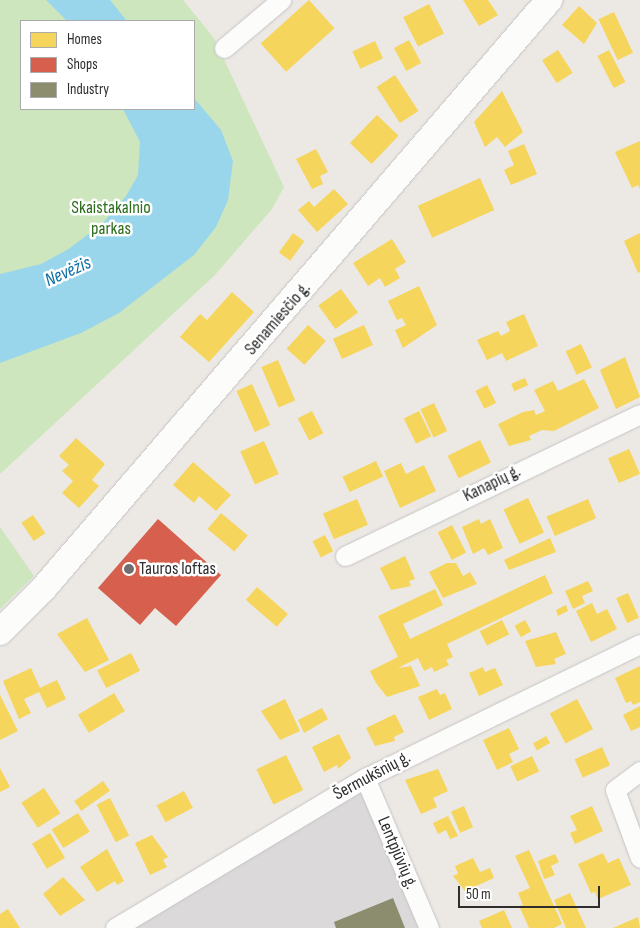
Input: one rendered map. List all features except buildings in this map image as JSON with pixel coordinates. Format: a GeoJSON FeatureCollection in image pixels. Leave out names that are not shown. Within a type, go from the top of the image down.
{"type":"FeatureCollection","features":[{"type":"Feature","properties":{"kind":"main road","name":"Senamiesčio g."},"geometry":{"type":"LineString","coordinates":[[0,632],[43,590],[549,0]]}},
{"type":"Feature","properties":{"kind":"street"},"geometry":{"type":"LineString","coordinates":[[224,48],[281,0]]}},
{"type":"Feature","properties":{"kind":"street","name":"Kanapių g."},"geometry":{"type":"LineString","coordinates":[[345,556],[640,414]]}},
{"type":"Feature","properties":{"kind":"street","name":"Šermukšnių g."},"geometry":{"type":"LineString","coordinates":[[115,928],[365,778],[640,644]]}},
{"type":"Feature","properties":{"kind":"street"},"geometry":{"type":"LineString","coordinates":[[640,770],[615,790],[640,858]]}},
{"type":"Feature","properties":{"kind":"street","name":"Lentpjūvių g."},"geometry":{"type":"LineString","coordinates":[[365,778],[430,928]]}},
{"type":"Feature","properties":{"kind":"shaded area"},"geometry":{"type":"Polygon","coordinates":[[[365,778],[429,928],[115,928],[365,778]]]}},
{"type":"Feature","properties":{"kind":"green space","name":"Skaistakalnio parkas"},"geometry":{"type":"Polygon","coordinates":[[[0,0],[183,0],[214,38],[284,187],[272,209],[215,275],[0,474],[0,0]]]}},
{"type":"Feature","properties":{"kind":"green space"},"geometry":{"type":"Polygon","coordinates":[[[0,527],[34,576],[0,609],[0,527]]]}},
{"type":"Feature","properties":{"kind":"water"},"geometry":{"type":"Polygon","coordinates":[[[46,0],[110,0],[126,20],[66,20],[46,0]]]}},
{"type":"Feature","properties":{"kind":"water","name":"Nevėžis"},"geometry":{"type":"Polygon","coordinates":[[[195,99],[221,130],[233,161],[228,200],[216,227],[194,255],[119,313],[81,333],[0,363],[0,274],[41,264],[67,250],[102,224],[126,196],[138,175],[140,142],[124,110],[195,110],[195,99]]]}},
{"type":"Feature","properties":{"kind":"place","name":"Tauros loftas"},"geometry":{"type":"Point","coordinates":[129,569]}}]}
